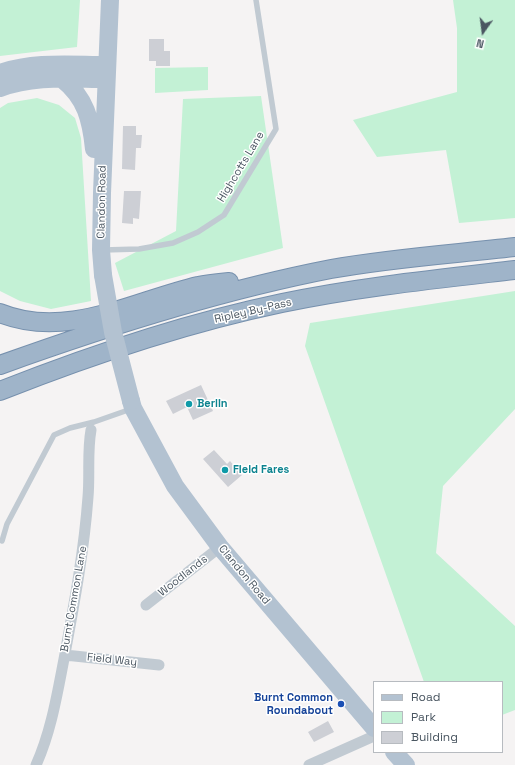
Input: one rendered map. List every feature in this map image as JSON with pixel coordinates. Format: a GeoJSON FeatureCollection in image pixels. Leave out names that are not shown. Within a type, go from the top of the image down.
{"type":"FeatureCollection","features":[{"type":"Feature","properties":{"kind":"highway"},"geometry":{"type":"LineString","coordinates":[[0,365],[86,334],[180,304],[277,280],[390,260],[515,247]]}},
{"type":"Feature","properties":{"kind":"highway","name":"Ripley By-Pass"},"geometry":{"type":"LineString","coordinates":[[0,391],[138,341],[185,327],[281,303],[392,285],[515,270]]}},
{"type":"Feature","properties":{"kind":"highway"},"geometry":{"type":"LineString","coordinates":[[0,313],[11,318],[39,323],[74,321],[199,286],[234,281],[277,280]]}},
{"type":"Feature","properties":{"kind":"main road","name":"Clandon Road"},"geometry":{"type":"LineString","coordinates":[[110,0],[101,250],[103,275],[113,332],[132,404],[175,486],[220,547],[373,727]]}},
{"type":"Feature","properties":{"kind":"main road"},"geometry":{"type":"LineString","coordinates":[[0,73],[13,68],[34,65],[107,72]]}},
{"type":"Feature","properties":{"kind":"main road"},"geometry":{"type":"LineString","coordinates":[[0,88],[12,83],[35,79],[62,79],[107,72]]}},
{"type":"Feature","properties":{"kind":"main road"},"geometry":{"type":"LineString","coordinates":[[62,79],[72,87],[81,98],[87,110],[92,125],[94,150],[102,193]]}},
{"type":"Feature","properties":{"kind":"main road"},"geometry":{"type":"LineString","coordinates":[[395,753],[406,765]]}},
{"type":"Feature","properties":{"kind":"street","name":"Burnt Common Lane"},"geometry":{"type":"LineString","coordinates":[[36,765],[41,754],[55,707],[84,549],[90,484],[93,426]]}},
{"type":"Feature","properties":{"kind":"street","name":"Woodlands"},"geometry":{"type":"LineString","coordinates":[[146,605],[220,547]]}},
{"type":"Feature","properties":{"kind":"street","name":"Field Way"},"geometry":{"type":"LineString","coordinates":[[65,655],[159,665]]}},
{"type":"Feature","properties":{"kind":"street"},"geometry":{"type":"LineString","coordinates":[[309,765],[373,736]]}},
{"type":"Feature","properties":{"kind":"lane","name":"Highcotts Lane"},"geometry":{"type":"LineString","coordinates":[[101,250],[140,249],[173,243],[198,232],[224,215],[276,129],[256,0]]}},
{"type":"Feature","properties":{"kind":"lane"},"geometry":{"type":"LineString","coordinates":[[2,542],[7,524],[54,435],[70,428],[93,426],[132,404]]}},
{"type":"Feature","properties":{"kind":"green space"},"geometry":{"type":"Polygon","coordinates":[[[0,0],[80,0],[77,47],[0,56],[0,0]]]}},
{"type":"Feature","properties":{"kind":"green space"},"geometry":{"type":"Polygon","coordinates":[[[453,0],[515,0],[515,218],[459,223],[446,150],[377,157],[353,120],[457,92],[457,28],[453,0]]]}},
{"type":"Feature","properties":{"kind":"green space"},"geometry":{"type":"Polygon","coordinates":[[[208,67],[208,90],[155,93],[155,68],[208,67]]]}},
{"type":"Feature","properties":{"kind":"green space"},"geometry":{"type":"Polygon","coordinates":[[[261,96],[283,248],[124,291],[115,263],[176,231],[183,99],[261,96]]]}},
{"type":"Feature","properties":{"kind":"green space"},"geometry":{"type":"Polygon","coordinates":[[[37,98],[59,105],[75,118],[81,138],[91,301],[51,309],[20,301],[0,291],[0,108],[8,103],[37,98]]]}},
{"type":"Feature","properties":{"kind":"green space"},"geometry":{"type":"Polygon","coordinates":[[[515,291],[515,409],[443,486],[436,553],[515,626],[515,710],[503,715],[503,681],[424,681],[305,346],[310,323],[515,291]]]}},
{"type":"Feature","properties":{"kind":"building"},"geometry":{"type":"Polygon","coordinates":[[[149,39],[164,39],[164,51],[170,51],[170,66],[156,66],[156,61],[149,61],[149,39]]]}},
{"type":"Feature","properties":{"kind":"building"},"geometry":{"type":"Polygon","coordinates":[[[123,126],[136,126],[136,135],[142,135],[141,148],[136,148],[135,170],[122,169],[123,126]]]}},
{"type":"Feature","properties":{"kind":"building"},"geometry":{"type":"Polygon","coordinates":[[[124,191],[141,191],[139,219],[133,218],[133,224],[122,223],[124,191]]]}},
{"type":"Feature","properties":{"kind":"building","name":"Berlin"},"geometry":{"type":"Polygon","coordinates":[[[201,385],[213,411],[193,420],[187,407],[173,414],[166,401],[201,385]]]}},
{"type":"Feature","properties":{"kind":"building","name":"Field Fares"},"geometry":{"type":"Polygon","coordinates":[[[214,450],[227,464],[230,461],[242,475],[228,487],[203,459],[214,450]]]}},
{"type":"Feature","properties":{"kind":"building"},"geometry":{"type":"Polygon","coordinates":[[[328,721],[334,732],[314,742],[308,732],[328,721]]]}},
{"type":"Feature","properties":{"kind":"place","name":"Berlin"},"geometry":{"type":"Point","coordinates":[189,404]}},
{"type":"Feature","properties":{"kind":"place","name":"Field Fares"},"geometry":{"type":"Point","coordinates":[225,470]}},
{"type":"Feature","properties":{"kind":"place","name":"Burnt Common Roundabout"},"geometry":{"type":"Point","coordinates":[341,704]}}]}
